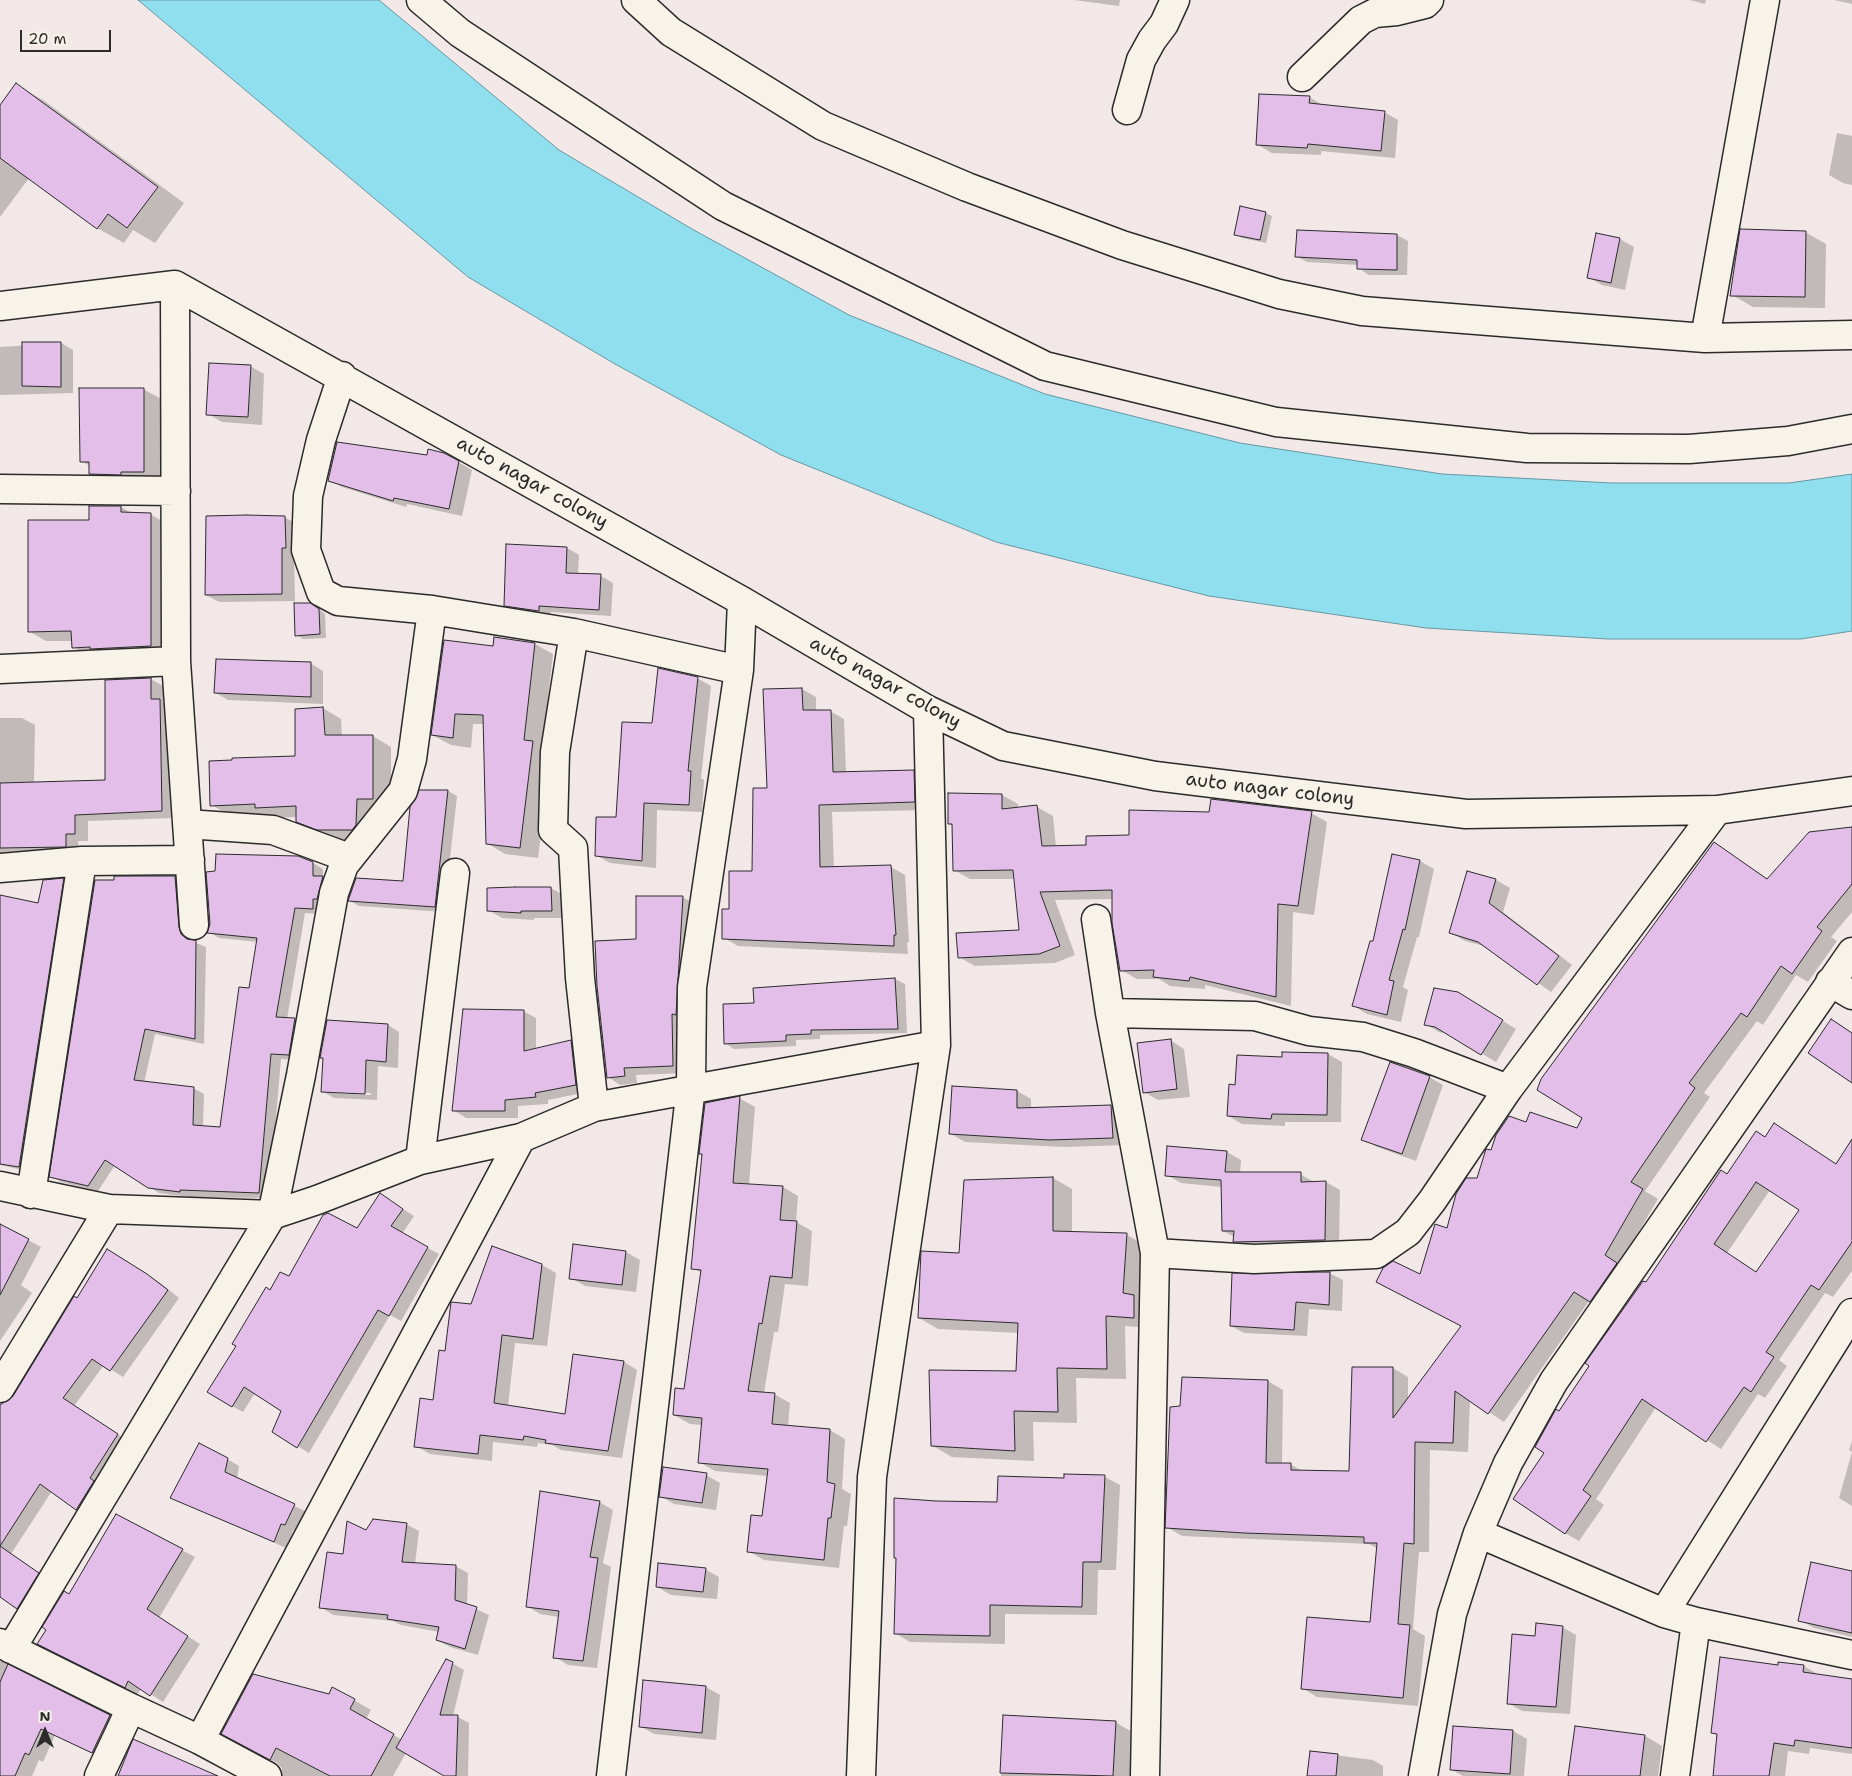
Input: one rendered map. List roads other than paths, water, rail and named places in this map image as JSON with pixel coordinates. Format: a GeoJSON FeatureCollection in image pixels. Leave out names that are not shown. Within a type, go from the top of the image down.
{"type":"FeatureCollection","features":[{"type":"Feature","properties":{"kind":"street"},"geometry":{"type":"LineString","coordinates":[[421,0],[460,33],[723,206],[1045,366],[1276,422],[1527,448],[1689,449],[1788,441],[1852,429]]}},
{"type":"Feature","properties":{"kind":"street"},"geometry":{"type":"LineString","coordinates":[[636,0],[671,32],[823,126],[967,187],[1122,245],[1279,294],[1362,311],[1705,338],[1852,335]]}},
{"type":"Feature","properties":{"kind":"street"},"geometry":{"type":"LineString","coordinates":[[1127,110],[1141,60],[1164,24],[1175,0]]}},
{"type":"Feature","properties":{"kind":"street"},"geometry":{"type":"LineString","coordinates":[[1302,77],[1361,20],[1374,13],[1397,11],[1429,0]]}},
{"type":"Feature","properties":{"kind":"street"},"geometry":{"type":"LineString","coordinates":[[1705,338],[1765,0]]}},
{"type":"Feature","properties":{"kind":"street"},"geometry":{"type":"LineString","coordinates":[[0,306],[175,285],[176,661],[194,925]]}},
{"type":"Feature","properties":{"kind":"street","name":"auto nagar colony"},"geometry":{"type":"LineString","coordinates":[[175,285],[342,376],[742,601],[928,710],[1003,746],[1155,776],[1466,814],[1718,810],[1852,792]]}},
{"type":"Feature","properties":{"kind":"street"},"geometry":{"type":"LineString","coordinates":[[342,376],[321,440],[308,496],[306,550],[314,578],[321,592],[338,602],[432,610],[574,633],[739,670]]}},
{"type":"Feature","properties":{"kind":"street"},"geometry":{"type":"LineString","coordinates":[[0,489],[176,491]]}},
{"type":"Feature","properties":{"kind":"street"},"geometry":{"type":"LineString","coordinates":[[611,1776],[691,1088],[692,987],[739,670],[742,601]]}},
{"type":"Feature","properties":{"kind":"street"},"geometry":{"type":"LineString","coordinates":[[267,1776],[200,1740],[6,1646],[272,1215],[301,1075],[334,893],[344,865],[402,791],[412,759],[432,610]]}},
{"type":"Feature","properties":{"kind":"street"},"geometry":{"type":"LineString","coordinates":[[574,633],[555,752],[553,830],[573,848],[580,978],[594,1107]]}},
{"type":"Feature","properties":{"kind":"street"},"geometry":{"type":"LineString","coordinates":[[0,669],[176,661]]}},
{"type":"Feature","properties":{"kind":"street"},"geometry":{"type":"LineString","coordinates":[[861,1776],[872,1478],[936,1045],[928,710]]}},
{"type":"Feature","properties":{"kind":"street"},"geometry":{"type":"LineString","coordinates":[[1155,1253],[1254,1259],[1376,1254],[1408,1232],[1426,1209],[1508,1089],[1718,810]]}},
{"type":"Feature","properties":{"kind":"street"},"geometry":{"type":"LineString","coordinates":[[188,824],[273,830],[350,858]]}},
{"type":"Feature","properties":{"kind":"street"},"geometry":{"type":"LineString","coordinates":[[0,868],[82,861],[190,860]]}},
{"type":"Feature","properties":{"kind":"street"},"geometry":{"type":"LineString","coordinates":[[31,1194],[82,861]]}},
{"type":"Feature","properties":{"kind":"street"},"geometry":{"type":"LineString","coordinates":[[420,1160],[455,873]]}},
{"type":"Feature","properties":{"kind":"street"},"geometry":{"type":"LineString","coordinates":[[1096,919],[1110,1013],[1155,1253],[1145,1776]]}},
{"type":"Feature","properties":{"kind":"street"},"geometry":{"type":"LineString","coordinates":[[1423,1776],[1452,1614],[1478,1533],[1508,1463],[1554,1381],[1841,988],[1852,952]]}},
{"type":"Feature","properties":{"kind":"street"},"geometry":{"type":"LineString","coordinates":[[1110,1013],[1255,1016],[1309,1030],[1363,1037],[1414,1053],[1508,1089]]}},
{"type":"Feature","properties":{"kind":"street"},"geometry":{"type":"LineString","coordinates":[[0,1186],[109,1209],[272,1215],[317,1200],[420,1160],[521,1138],[594,1107],[936,1045]]}},
{"type":"Feature","properties":{"kind":"street"},"geometry":{"type":"LineString","coordinates":[[200,1740],[521,1138]]}},
{"type":"Feature","properties":{"kind":"street"},"geometry":{"type":"LineString","coordinates":[[0,1388],[109,1209]]}},
{"type":"Feature","properties":{"kind":"street"},"geometry":{"type":"LineString","coordinates":[[1664,1613],[1852,1313]]}},
{"type":"Feature","properties":{"kind":"street"},"geometry":{"type":"LineString","coordinates":[[1478,1533],[1664,1613],[1696,1622],[1852,1655]]}},
{"type":"Feature","properties":{"kind":"street"},"geometry":{"type":"LineString","coordinates":[[1675,1776],[1696,1622]]}},
{"type":"Feature","properties":{"kind":"street"},"geometry":{"type":"LineString","coordinates":[[99,1776],[131,1708]]}},
{"type":"Feature","properties":{"kind":"water"},"geometry":{"type":"Polygon","coordinates":[[[138,0],[379,0],[559,150],[692,229],[849,315],[1045,394],[1240,443],[1442,474],[1612,483],[1789,483],[1852,474],[1852,631],[1801,639],[1608,639],[1426,628],[1209,596],[996,542],[781,455],[615,364],[468,277],[138,0]]]}}]}
